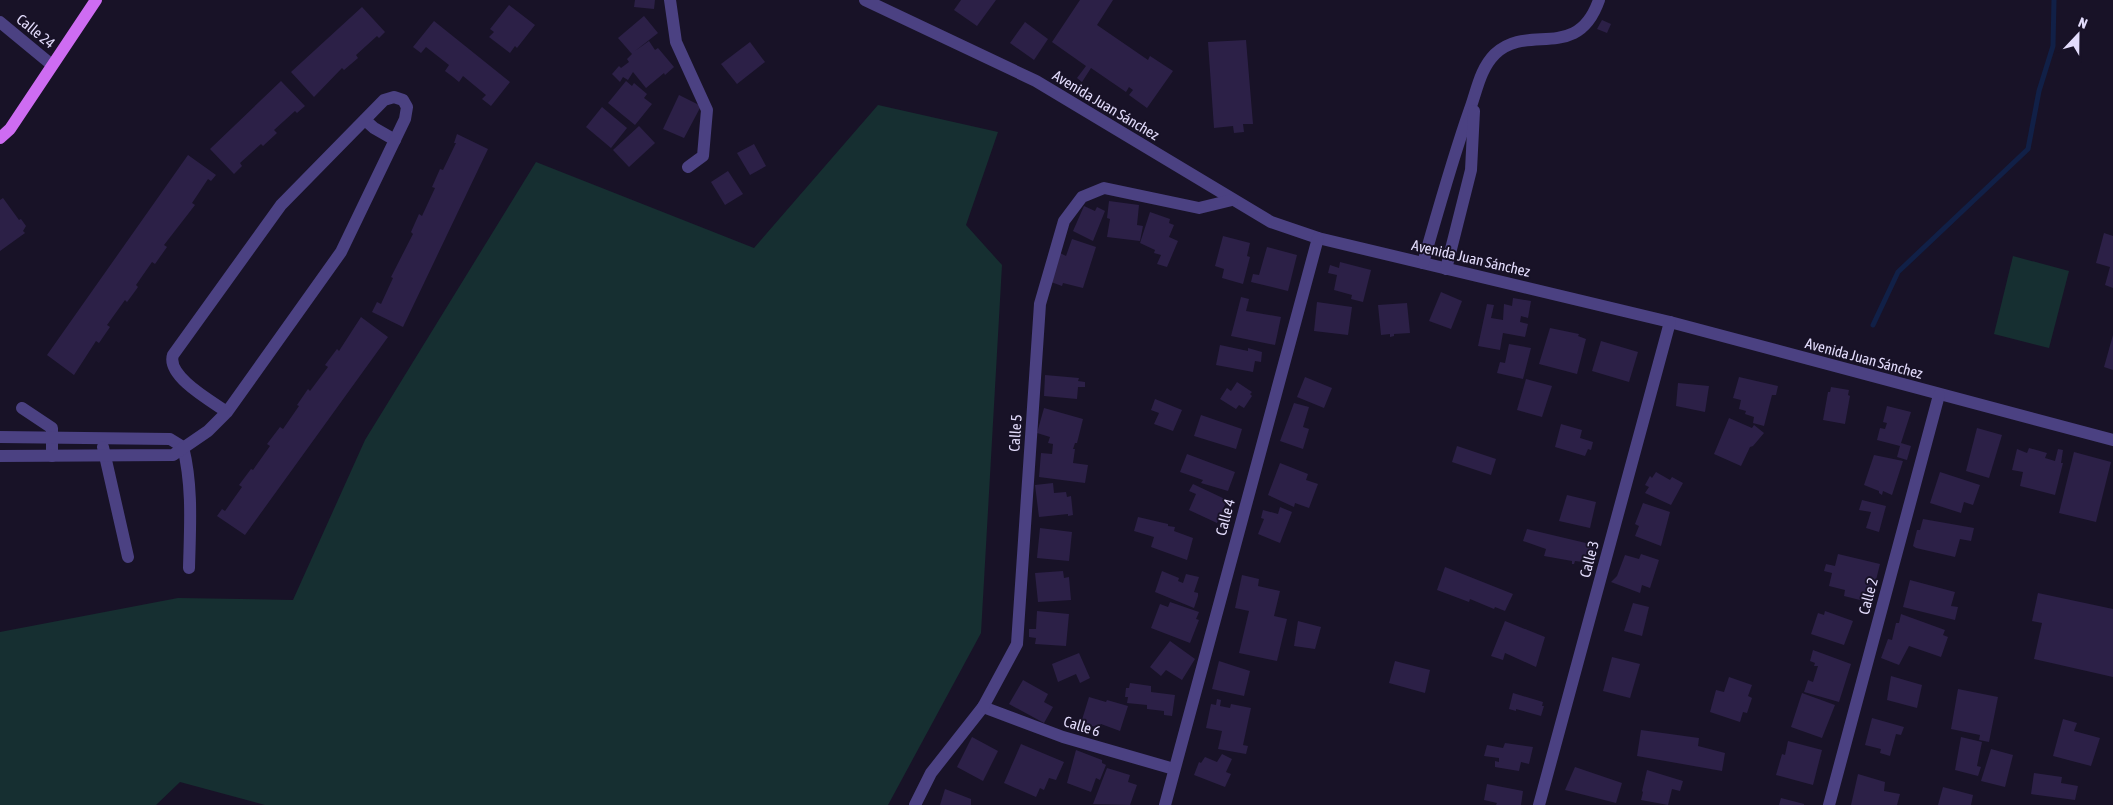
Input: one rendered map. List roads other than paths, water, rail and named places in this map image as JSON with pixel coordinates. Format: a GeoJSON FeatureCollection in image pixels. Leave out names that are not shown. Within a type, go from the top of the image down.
{"type":"FeatureCollection","features":[{"type":"Feature","properties":{"kind":"main road"},"geometry":{"type":"LineString","coordinates":[[0,138],[10,129],[96,0]]}},
{"type":"Feature","properties":{"kind":"street"},"geometry":{"type":"LineString","coordinates":[[670,0],[676,42],[707,110],[703,156],[688,168]]}},
{"type":"Feature","properties":{"kind":"street","name":"Avenida Juan Sánchez"},"geometry":{"type":"LineString","coordinates":[[864,0],[1036,82],[1272,222],[1318,238],[1670,322],[2113,440]]}},
{"type":"Feature","properties":{"kind":"street"},"geometry":{"type":"LineString","coordinates":[[1423,263],[1452,162],[1480,78],[1487,64],[1496,53],[1509,44],[1560,39],[1569,35],[1582,27],[1592,16],[1599,0]]}},
{"type":"Feature","properties":{"kind":"street","name":"Calle 24"},"geometry":{"type":"LineString","coordinates":[[0,22],[52,65]]}},
{"type":"Feature","properties":{"kind":"street"},"geometry":{"type":"LineString","coordinates":[[0,456],[173,455],[208,431],[227,412],[341,252],[405,119],[407,107],[403,100],[394,97],[384,100],[281,205],[173,355],[171,361],[173,369],[184,382],[227,412]]}},
{"type":"Feature","properties":{"kind":"street"},"geometry":{"type":"LineString","coordinates":[[1446,268],[1472,170],[1474,99]]}},
{"type":"Feature","properties":{"kind":"street"},"geometry":{"type":"LineString","coordinates":[[365,120],[374,128],[395,140]]}},
{"type":"Feature","properties":{"kind":"street","name":"Calle 5"},"geometry":{"type":"LineString","coordinates":[[915,805],[931,773],[983,707],[1017,644],[1040,304],[1064,221],[1082,197],[1104,188],[1199,208],[1232,200]]}},
{"type":"Feature","properties":{"kind":"street","name":"Calle 4"},"geometry":{"type":"LineString","coordinates":[[1164,805],[1318,238]]}},
{"type":"Feature","properties":{"kind":"street","name":"Calle 3"},"geometry":{"type":"LineString","coordinates":[[1539,805],[1670,322]]}},
{"type":"Feature","properties":{"kind":"street","name":"Calle 2"},"geometry":{"type":"LineString","coordinates":[[1829,805],[1939,395]]}},
{"type":"Feature","properties":{"kind":"street"},"geometry":{"type":"LineString","coordinates":[[22,408],[52,428],[52,456]]}},
{"type":"Feature","properties":{"kind":"street"},"geometry":{"type":"LineString","coordinates":[[0,437],[170,439],[183,447],[191,498],[189,568]]}},
{"type":"Feature","properties":{"kind":"street"},"geometry":{"type":"LineString","coordinates":[[102,438],[104,456],[128,557]]}},
{"type":"Feature","properties":{"kind":"street","name":"Calle 6"},"geometry":{"type":"LineString","coordinates":[[983,707],[1062,737],[1174,769]]}},
{"type":"Feature","properties":{"kind":"waterway"},"geometry":{"type":"LineString","coordinates":[[1873,325],[1898,272],[2028,149],[2039,91],[2053,46],[2054,0]]}}]}
